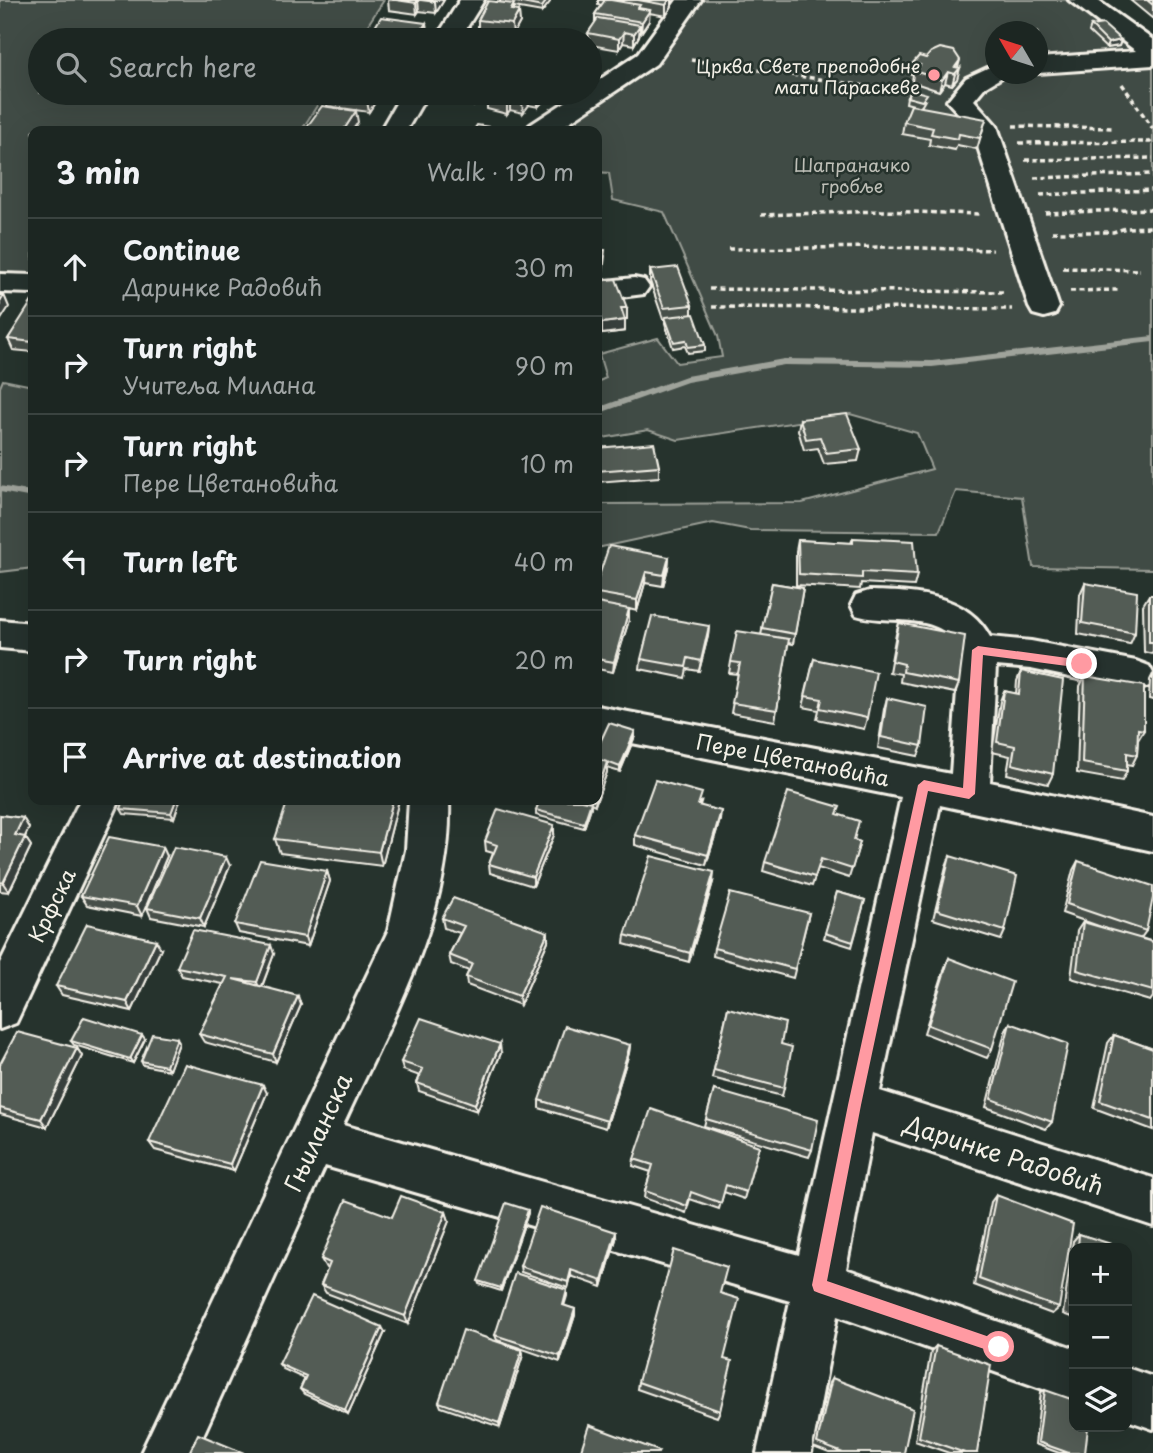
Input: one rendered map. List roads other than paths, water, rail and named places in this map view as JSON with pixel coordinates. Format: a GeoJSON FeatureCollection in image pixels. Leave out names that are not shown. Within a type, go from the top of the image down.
{"type":"FeatureCollection","features":[{"type":"Feature","properties":{"kind":"street"},"geometry":{"type":"LineString","coordinates":[[454,28],[472,0]]}},
{"type":"Feature","properties":{"kind":"street"},"geometry":{"type":"LineString","coordinates":[[602,89],[647,59],[689,0]]}},
{"type":"Feature","properties":{"kind":"street"},"geometry":{"type":"LineString","coordinates":[[1081,0],[1153,54]]}},
{"type":"Feature","properties":{"kind":"street"},"geometry":{"type":"LineString","coordinates":[[1048,65],[1079,60],[1130,60],[1153,54]]}},
{"type":"Feature","properties":{"kind":"street"},"geometry":{"type":"LineString","coordinates":[[985,76],[961,97],[960,102],[1014,215]]}},
{"type":"Feature","properties":{"kind":"street"},"geometry":{"type":"LineString","coordinates":[[396,126],[408,105]]}},
{"type":"Feature","properties":{"kind":"street"},"geometry":{"type":"LineString","coordinates":[[546,126],[578,105]]}},
{"type":"Feature","properties":{"kind":"street"},"geometry":{"type":"LineString","coordinates":[[0,282],[28,284]]}},
{"type":"Feature","properties":{"kind":"street"},"geometry":{"type":"LineString","coordinates":[[602,290],[634,287]]}},
{"type":"Feature","properties":{"kind":"street"},"geometry":{"type":"LineString","coordinates":[[869,605],[911,606],[941,612],[960,623],[973,635],[978,650],[969,794]]}},
{"type":"Feature","properties":{"kind":"street"},"geometry":{"type":"LineString","coordinates":[[0,634],[28,637]]}},
{"type":"Feature","properties":{"kind":"street"},"geometry":{"type":"LineString","coordinates":[[978,650],[1031,655],[1136,676]]}},
{"type":"Feature","properties":{"kind":"street","name":"Пере Цветановића"},"geometry":{"type":"LineString","coordinates":[[602,722],[969,794],[1153,834]]}},
{"type":"Feature","properties":{"kind":"street"},"geometry":{"type":"LineString","coordinates":[[784,1453],[854,1105],[924,785]]}},
{"type":"Feature","properties":{"kind":"street","name":"Крфска"},"geometry":{"type":"LineString","coordinates":[[0,1009],[98,805]]}},
{"type":"Feature","properties":{"kind":"street","name":"Гњиланска"},"geometry":{"type":"LineString","coordinates":[[168,1453],[409,932],[423,878],[429,805]]}},
{"type":"Feature","properties":{"kind":"street","name":"Даринке Радовић"},"geometry":{"type":"LineString","coordinates":[[854,1105],[1153,1202]]}},
{"type":"Feature","properties":{"kind":"street"},"geometry":{"type":"LineString","coordinates":[[314,1140],[819,1285],[1069,1372]]}},
{"type":"Feature","properties":{"kind":"street"},"geometry":{"type":"LineString","coordinates":[[1132,1396],[1153,1403]]}},
{"type":"Feature","properties":{"kind":"waterway"},"geometry":{"type":"LineString","coordinates":[[602,409],[686,379],[784,362],[932,364],[1153,339]]}},
{"type":"Feature","properties":{"kind":"waterway"},"geometry":{"type":"LineString","coordinates":[[0,489],[28,494]]}},
{"type":"Feature","properties":{"kind":"place","name":"Црква Свете преподобне мати Параскеве"},"geometry":{"type":"Point","coordinates":[934,75]}},
{"type":"Feature","properties":{"kind":"park label","name":"Шапраначко гробље"},"geometry":{"type":"Point","coordinates":[852,174]}}]}
